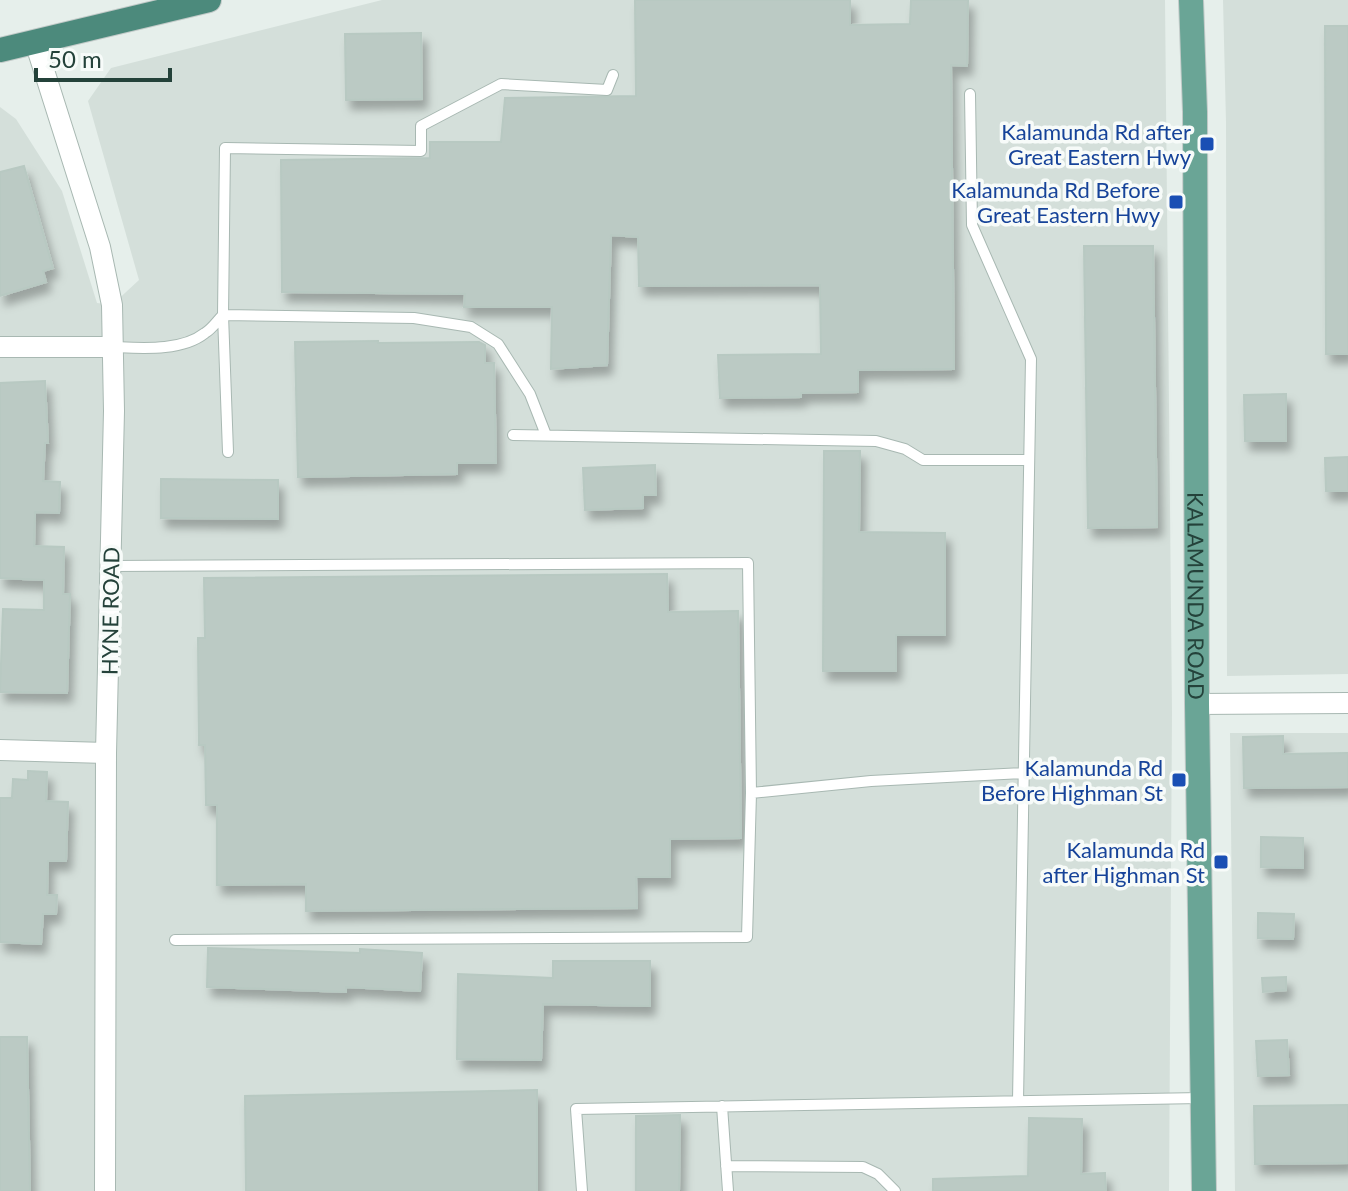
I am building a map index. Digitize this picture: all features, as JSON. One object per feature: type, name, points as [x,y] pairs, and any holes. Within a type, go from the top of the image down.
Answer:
[{"type":"highway","points":[[0,50],[209,0]]},
{"type":"main road","name":"KALAMUNDA ROAD","points":[[1191,0],[1198,360],[1197,704],[1204,1191]]},
{"type":"street","name":"HYNE ROAD","points":[[35,42],[100,247],[112,305],[114,411],[106,753],[105,1191]]},
{"type":"street","points":[[0,347],[112,347]]},
{"type":"street","points":[[1197,704],[1348,703]]},
{"type":"street","points":[[0,750],[106,753]]},
{"type":"lane","points":[[228,452],[223,315],[225,148],[421,151],[421,126],[501,84],[607,90],[613,75]]},
{"type":"lane","points":[[970,94],[972,225],[1031,359],[1018,1101]]},
{"type":"lane","points":[[112,347],[146,348],[178,344],[204,335],[223,315],[414,318],[471,327],[498,344],[530,394],[546,435]]},
{"type":"lane","points":[[513,435],[876,441],[905,449],[923,460],[1029,460]]},
{"type":"lane","points":[[111,566],[748,563],[751,793],[747,937],[175,940]]},
{"type":"lane","points":[[751,793],[871,781],[1024,773]]},
{"type":"lane","points":[[582,1191],[576,1109],[1203,1098]]},
{"type":"lane","points":[[722,1106],[728,1191]]},
{"type":"lane","points":[[726,1166],[863,1167],[878,1174],[895,1191]]},
{"type":"shaded area","points":[[382,0],[1165,0],[1172,712],[1169,1191],[0,1191],[0,107],[16,119],[62,191],[97,303],[112,305],[139,280],[88,101],[111,68]]},
{"type":"shaded area","points":[[1223,0],[1348,0],[1348,674],[1227,676]]},
{"type":"shaded area","points":[[1230,733],[1348,733],[1348,1191],[1235,1191]]},
{"type":"building","points":[[635,0],[850,0],[850,25],[910,24],[911,0],[968,0],[967,66],[951,65],[954,369],[858,370],[858,392],[801,393],[801,397],[720,398],[718,355],[821,354],[820,285],[639,286],[638,237],[611,235],[607,365],[551,369],[552,307],[464,307],[465,294],[282,292],[281,160],[430,158],[430,142],[501,142],[505,98],[636,96]]},
{"type":"building","points":[[1325,26],[1348,26],[1348,354],[1326,354]]},
{"type":"building","points":[[421,33],[422,99],[346,100],[345,34]]},
{"type":"building","points":[[24,166],[53,268],[43,271],[46,282],[0,296],[0,172]]},
{"type":"building","points":[[1084,246],[1153,246],[1157,527],[1088,528]]},
{"type":"building","points":[[295,342],[479,342],[485,345],[485,363],[494,363],[496,463],[457,463],[457,474],[298,477]]},
{"type":"building","points":[[45,381],[48,443],[45,443],[43,481],[60,482],[59,513],[35,512],[34,546],[64,547],[63,594],[70,594],[67,693],[0,692],[3,609],[44,610],[44,580],[0,578],[0,383]]},
{"type":"building","points":[[1286,394],[1286,441],[1245,441],[1244,395]]},
{"type":"building","points":[[824,451],[860,451],[859,532],[945,533],[945,635],[896,635],[896,671],[823,671]]},
{"type":"building","points":[[1348,457],[1348,491],[1326,491],[1325,458]]},
{"type":"building","points":[[655,465],[656,495],[643,495],[643,508],[585,510],[583,468]]},
{"type":"building","points":[[161,479],[278,480],[278,519],[161,518]]},
{"type":"building","points":[[667,574],[668,612],[738,611],[741,838],[670,839],[670,877],[636,877],[637,908],[306,911],[306,884],[217,885],[217,805],[206,805],[205,745],[199,745],[198,638],[205,638],[204,578]]},
{"type":"building","points":[[1283,736],[1283,754],[1348,753],[1348,787],[1244,788],[1243,737]]},
{"type":"building","points":[[28,771],[47,772],[46,801],[68,802],[66,861],[48,861],[47,895],[57,895],[56,914],[43,914],[41,944],[0,942],[0,798],[12,798],[13,779],[28,780]]},
{"type":"building","points":[[1261,837],[1303,838],[1303,868],[1261,867]]},
{"type":"building","points":[[1258,913],[1294,914],[1293,939],[1258,938]]},
{"type":"building","points":[[208,948],[360,953],[360,949],[422,953],[420,991],[346,987],[346,992],[207,987]]},
{"type":"building","points":[[553,961],[650,961],[650,1006],[543,1004],[541,1060],[457,1059],[458,974],[553,978]]},
{"type":"building","points":[[1286,977],[1286,990],[1263,992],[1262,978]]},
{"type":"building","points":[[0,1037],[27,1037],[30,1191],[0,1191]]},
{"type":"building","points":[[1287,1040],[1289,1075],[1258,1076],[1256,1041]]},
{"type":"building","points":[[537,1090],[537,1191],[246,1191],[245,1096]]},
{"type":"building","points":[[1348,1105],[1348,1163],[1255,1164],[1254,1106]]},
{"type":"building","points":[[680,1115],[679,1191],[636,1191],[636,1116]]},
{"type":"building","points":[[1029,1118],[1082,1119],[1081,1174],[1105,1173],[1106,1191],[933,1191],[933,1179],[1028,1176]]},
{"type":"place","name":"Kalamunda Rd after Great Eastern Hwy","points":[[1207,144]]},
{"type":"place","name":"Kalamunda Rd Before Great Eastern Hwy","points":[[1176,202]]},
{"type":"place","name":"Kalamunda Rd Before Highman St","points":[[1179,780]]},
{"type":"place","name":"Kalamunda Rd after Highman St","points":[[1221,862]]}]
